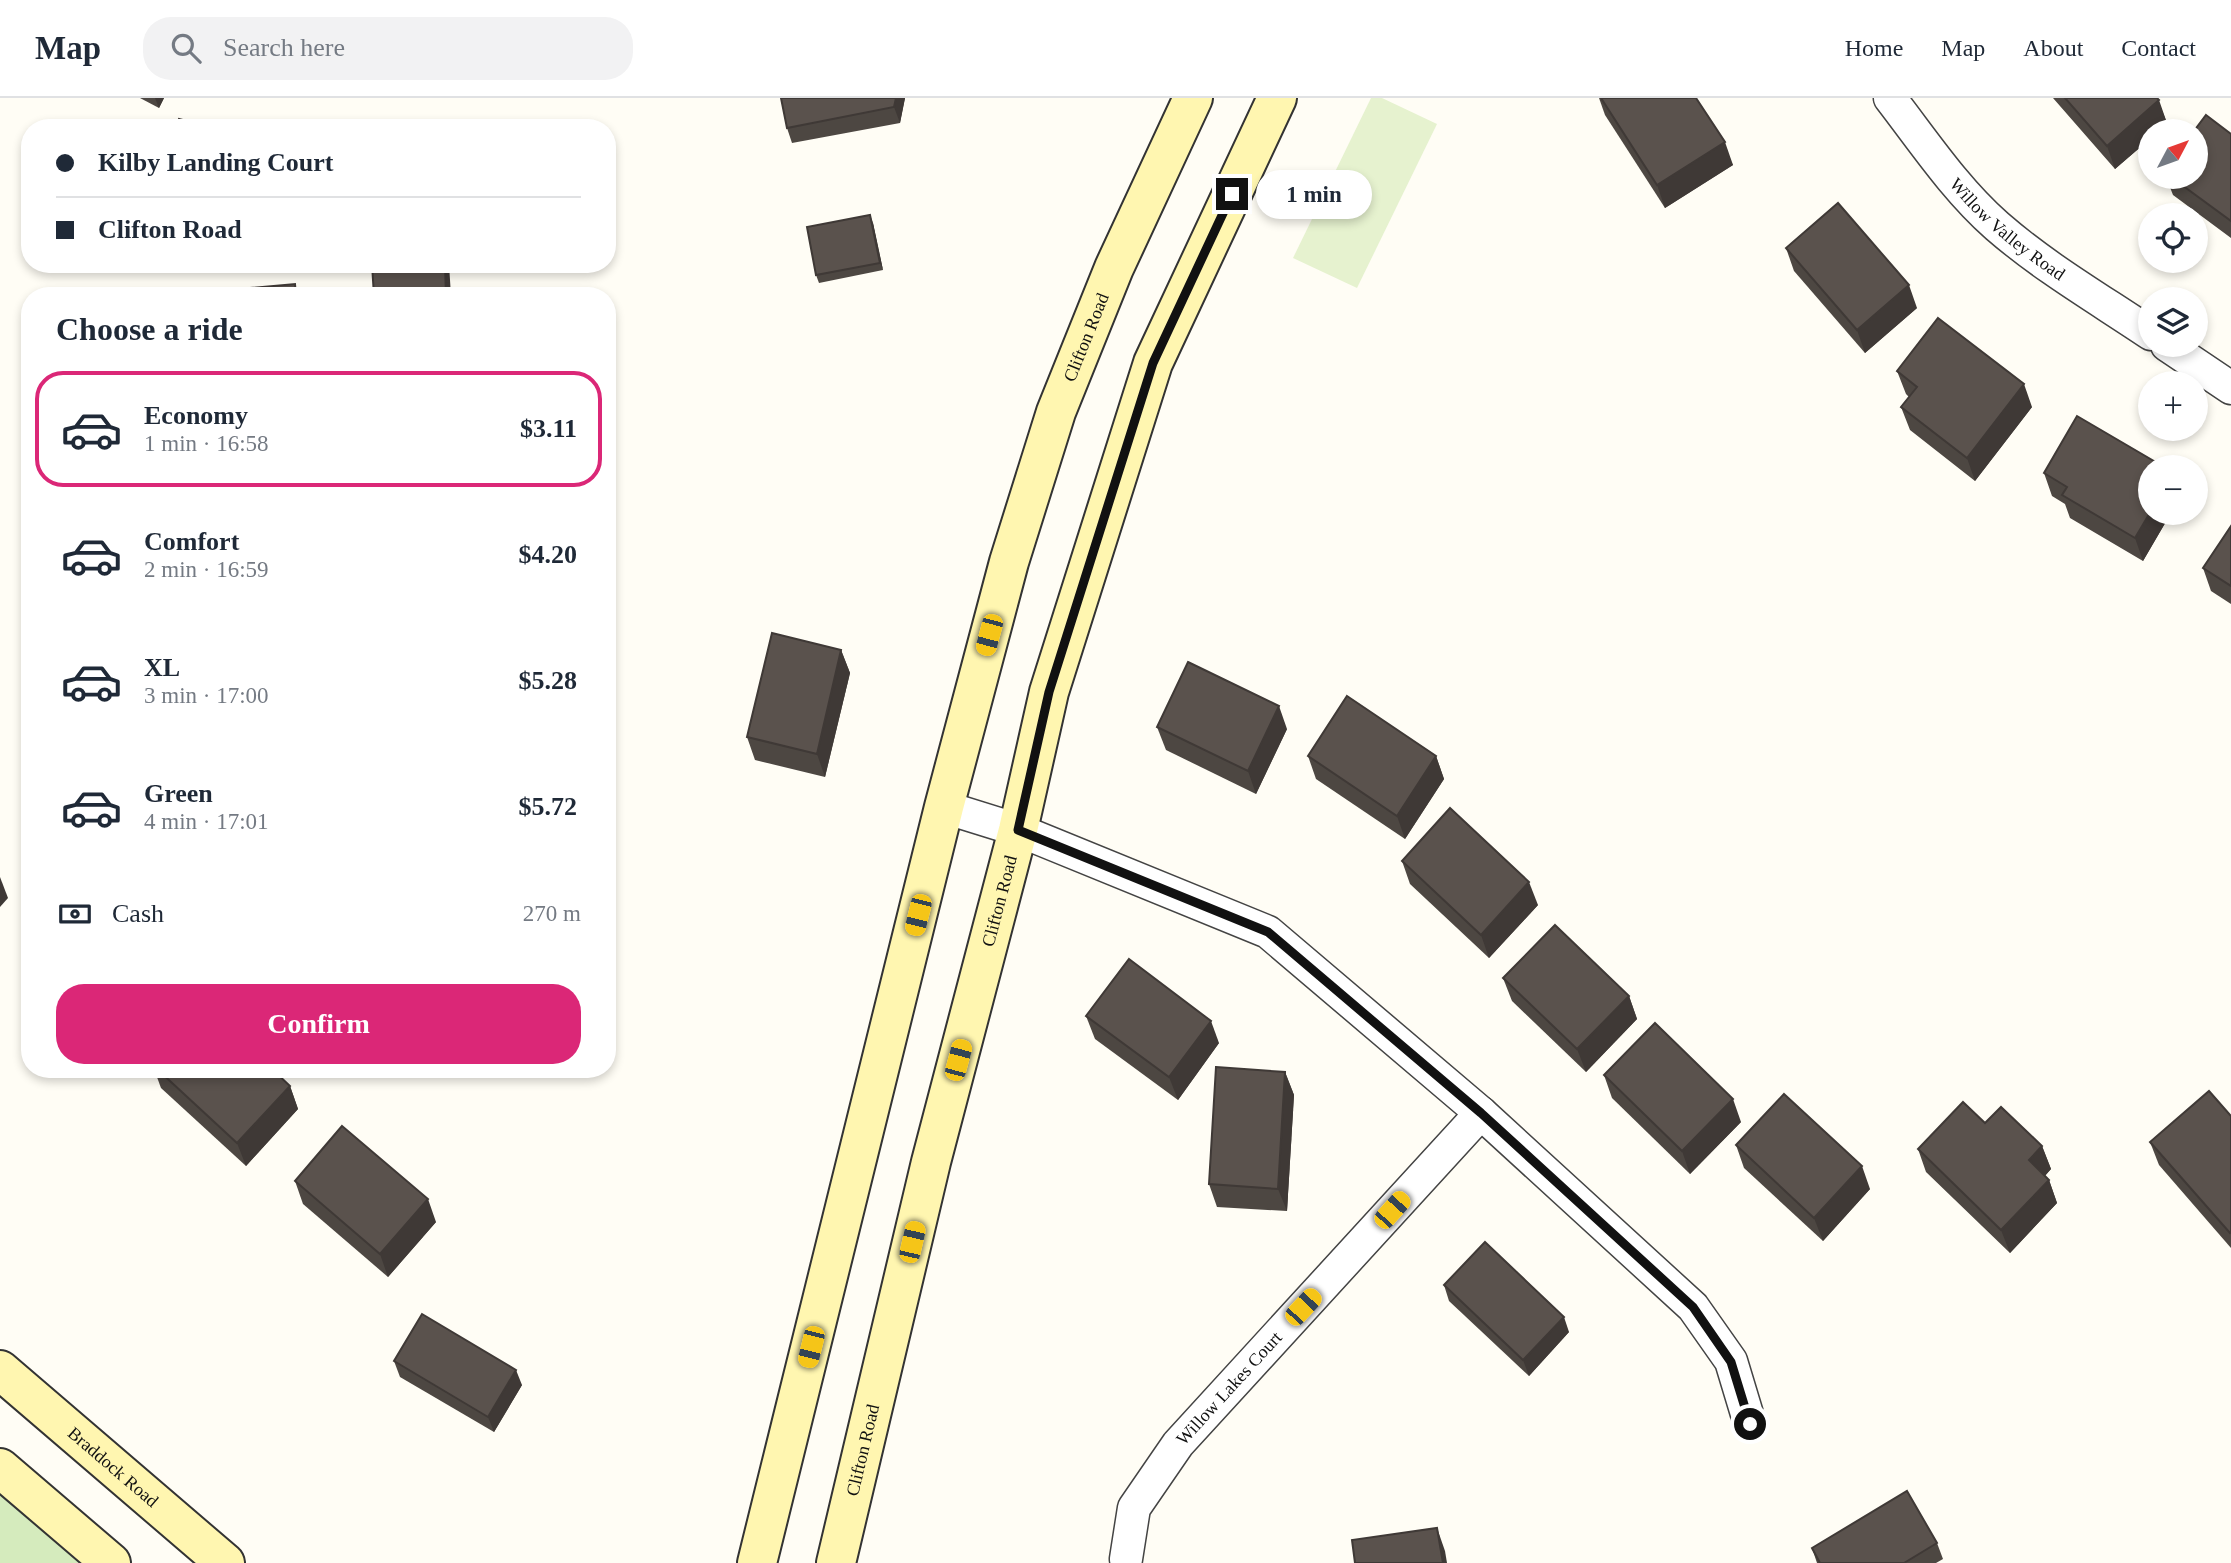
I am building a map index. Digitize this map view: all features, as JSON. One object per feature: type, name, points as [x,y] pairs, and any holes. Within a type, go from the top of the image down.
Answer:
[{"type":"main road","name":"Clifton Road","points":[[757,1563],[944,807],[1009,562],[1056,412],[1114,268],[1193,98]]},
{"type":"main road","name":"Clifton Road","points":[[836,1563],[931,1163],[1018,830],[1049,692],[1153,363],[1277,98]]},
{"type":"main road","name":"Braddock Road","points":[[0,1370],[225,1563]]},
{"type":"main road","points":[[0,1468],[111,1563]]},
{"type":"street","name":"Willow Valley Road","points":[[1890,98],[1956,185],[1996,226],[2138,325]]},
{"type":"street","points":[[2185,357],[2231,388]]},
{"type":"street","points":[[944,807],[1018,830],[1268,932],[1481,1113],[1693,1307],[1731,1362],[1750,1424]]},
{"type":"street","name":"Willow Lakes Court","points":[[1126,1559],[1134,1508],[1178,1444],[1481,1113]]},
{"type":"green space","points":[[1371,98],[1382,98],[1437,124],[1357,288],[1293,258]]},
{"type":"green space","points":[[0,1468],[111,1563],[0,1563]]},
{"type":"building","points":[[781,98],[896,98],[894,107],[787,128]]},
{"type":"building","points":[[1601,98],[1696,98],[1725,142],[1657,185]]},
{"type":"building","points":[[2065,98],[2157,98],[2159,100],[2107,146]]},
{"type":"building","points":[[2206,115],[2231,134],[2231,221],[2187,189],[2208,189],[2208,119],[2203,119]]},
{"type":"building","points":[[1838,203],[1909,285],[1857,330],[1786,248]]},
{"type":"building","points":[[870,215],[880,263],[816,275],[807,227]]},
{"type":"building","points":[[373,273],[445,273],[446,287],[373,287]]},
{"type":"building","points":[[295,284],[295,287],[262,287]]},
{"type":"building","points":[[1938,318],[2024,384],[1967,458],[1901,407],[1917,387],[1897,371]]},
{"type":"building","points":[[2077,416],[2144,455],[2138,455],[2138,525],[2143,525],[2135,538],[2062,495],[2067,487],[2044,473]]},
{"type":"building","points":[[2231,526],[2231,586],[2203,568]]},
{"type":"building","points":[[772,633],[841,650],[817,754],[747,737]]},
{"type":"building","points":[[1188,662],[1279,706],[1248,771],[1157,727]]},
{"type":"building","points":[[1347,696],[1436,756],[1397,816],[1308,756]]},
{"type":"building","points":[[1450,808],[1529,882],[1481,935],[1402,861]]},
{"type":"building","points":[[1555,925],[1629,996],[1577,1049],[1503,978]]},
{"type":"building","points":[[1129,959],[1211,1021],[1169,1077],[1086,1016]]},
{"type":"building","points":[[1655,1023],[1733,1099],[1682,1151],[1604,1075]]},
{"type":"building","points":[[1216,1067],[1285,1072],[1278,1189],[1209,1184]]},
{"type":"building","points":[[167,1078],[282,1078],[290,1086],[237,1143]]},
{"type":"building","points":[[2209,1091],[2231,1116],[2230,1233],[2150,1142]]},
{"type":"building","points":[[1784,1094],[1862,1166],[1814,1218],[1736,1145]]},
{"type":"building","points":[[1963,1102],[1985,1123],[2001,1107],[2042,1146],[2029,1160],[2049,1180],[2001,1230],[1918,1149]]},
{"type":"building","points":[[342,1126],[428,1199],[380,1254],[295,1181]]},
{"type":"building","points":[[1485,1242],[1564,1317],[1523,1360],[1444,1285]]},
{"type":"building","points":[[422,1314],[516,1370],[488,1417],[394,1361]]},
{"type":"building","points":[[1907,1491],[1937,1543],[1904,1563],[1820,1563],[1812,1548]]},
{"type":"building","points":[[1437,1528],[1443,1563],[1355,1563],[1352,1540]]},
{"type":"route","points":[[1232,194],[1153,363],[1049,692],[1018,830],[1268,932],[1481,1113],[1693,1307],[1731,1362],[1750,1424]]}]
